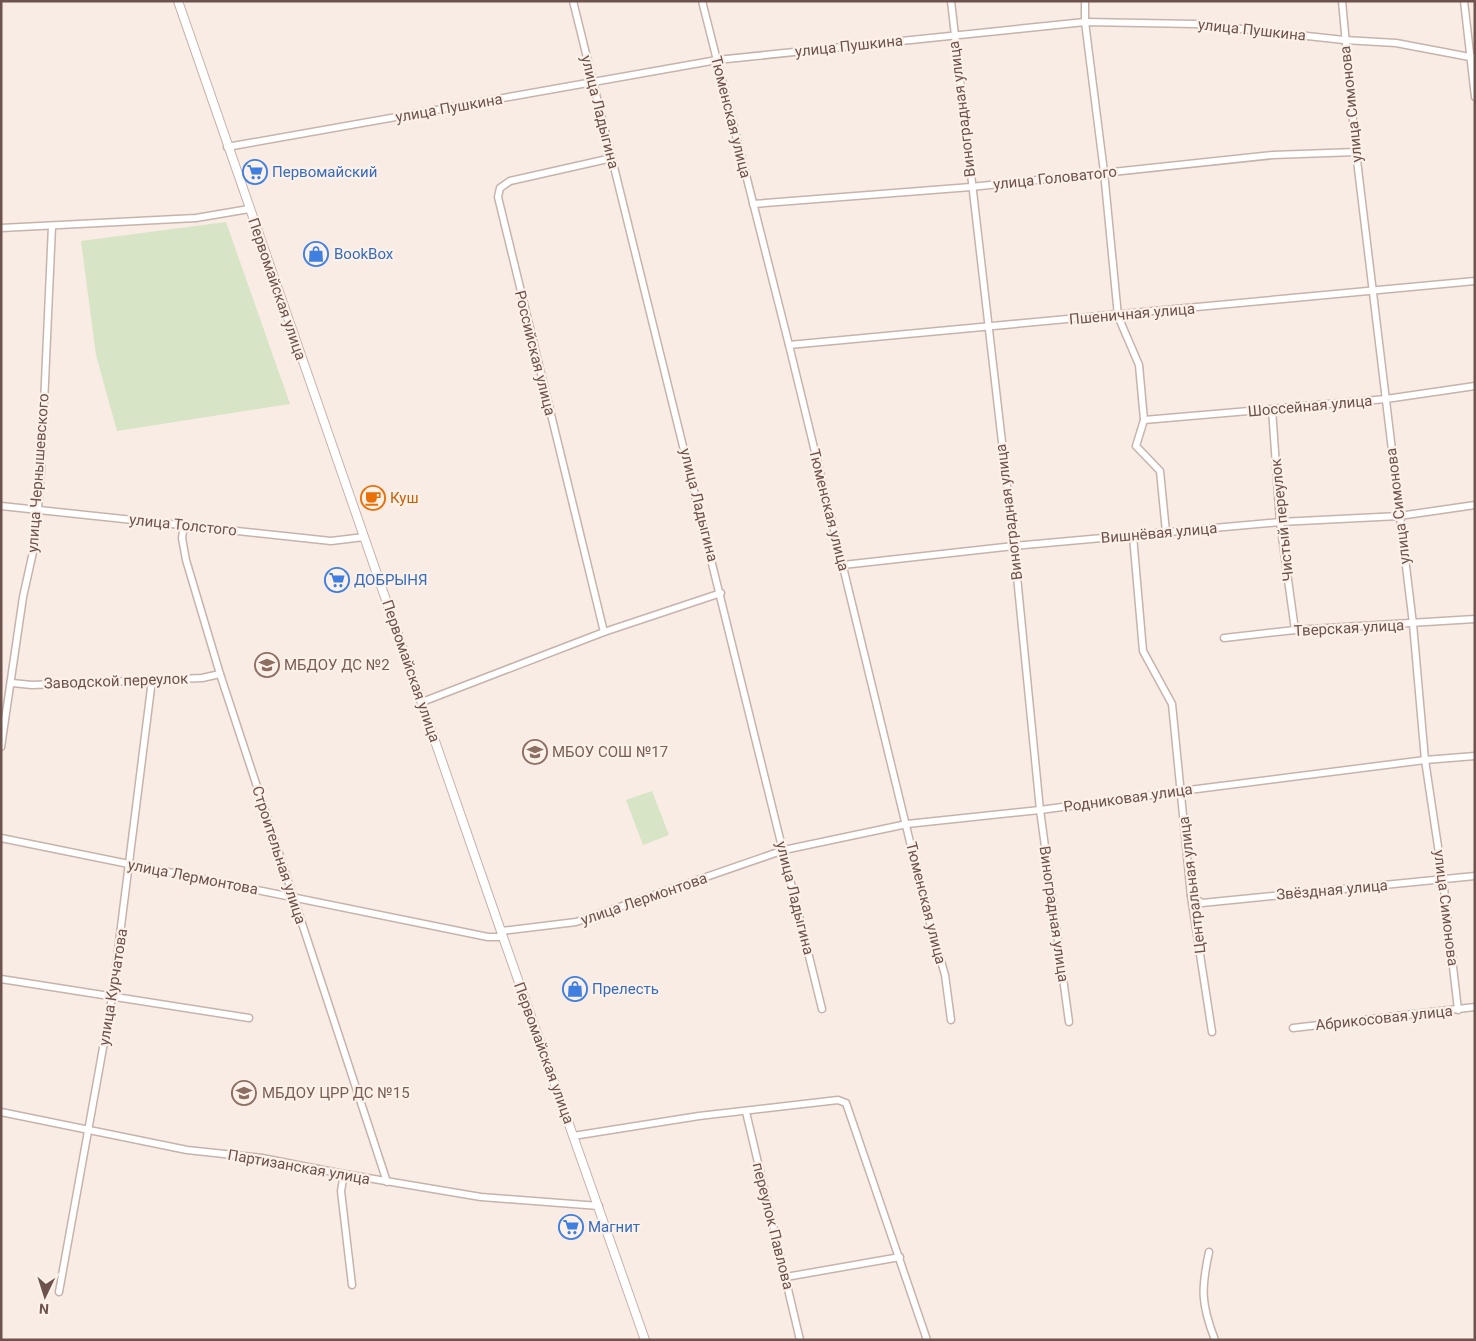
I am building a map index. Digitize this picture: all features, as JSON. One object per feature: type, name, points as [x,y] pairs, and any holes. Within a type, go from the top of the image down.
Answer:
[{"type":"street","name":"Первомайская улица","points":[[178,1],[645,1340]]},
{"type":"street","name":"улица Ладыгина","points":[[572,1],[822,1009]]},
{"type":"street","name":"Тюменская улица","points":[[702,1],[789,345],[837,549],[843,565],[928,916],[945,975],[951,1020]]},
{"type":"street","name":"Виноградная улица","points":[[951,1],[1014,546],[1040,810],[1069,1022]]},
{"type":"street","points":[[1085,1],[1085,22],[1104,172],[1118,316],[1139,365],[1144,420],[1136,446],[1160,471],[1166,532]]},
{"type":"street","name":"улица Симонова","points":[[1342,1],[1344,40],[1356,152],[1413,624],[1425,760],[1443,880],[1458,1010]]},
{"type":"street","points":[[1464,1],[1472,57],[1475,97]]},
{"type":"street","name":"улица Пушкина","points":[[227,146],[717,60],[1085,22],[1195,24],[1344,40],[1396,43],[1472,57]]},
{"type":"street","name":"улица Головатого","points":[[753,204],[971,187],[1273,155],[1356,152]]},
{"type":"street","name":"Российская улица","points":[[604,632],[498,197],[500,188],[510,181],[612,158]]},
{"type":"street","points":[[1,228],[196,218],[249,209]]},
{"type":"street","name":"улица Чернышевского","points":[[1,747],[12,683],[23,597],[35,543],[41,472],[52,226]]},
{"type":"street","name":"Пшеничная улица","points":[[789,345],[1118,316],[1475,281]]},
{"type":"street","name":"Шоссейная улица","points":[[1144,420],[1386,399],[1475,386]]},
{"type":"street","name":"Чистый переулок","points":[[1272,409],[1280,522],[1294,630]]},
{"type":"street","name":"Вишнёвая улица","points":[[843,565],[1014,546],[1166,532],[1280,522],[1399,516],[1475,505]]},
{"type":"street","name":"улица Толстого","points":[[1,506],[331,541],[364,537]]},
{"type":"street","name":"Строительная улица","points":[[184,525],[182,538],[186,560],[220,674],[387,1182]]},
{"type":"street","name":"Центральная улица","points":[[1133,536],[1143,651],[1172,704],[1191,896],[1212,1032]]},
{"type":"street","points":[[422,702],[604,632],[720,593]]},
{"type":"street","name":"Тверская улица","points":[[1224,638],[1294,630],[1475,619]]},
{"type":"street","name":"Заводской переулок","points":[[12,683],[32,685],[202,678],[220,674]]},
{"type":"street","name":"улица Курчатова","points":[[59,1292],[112,998],[152,680]]},
{"type":"street","name":"Родниковая улица","points":[[784,850],[906,824],[1040,810],[1425,760],[1475,756]]},
{"type":"street","name":"улица Лермонтова","points":[[1,838],[488,937],[576,922],[784,850]]},
{"type":"street","name":"Звёздная улица","points":[[1191,896],[1202,903],[1475,876]]},
{"type":"street","points":[[1,979],[112,998],[249,1018]]},
{"type":"street","name":"Абрикосовая улица","points":[[1293,1028],[1475,1007]]},
{"type":"street","points":[[574,1136],[699,1116],[838,1100],[846,1103],[927,1340]]},
{"type":"street","name":"Партизанская улица","points":[[1,1112],[187,1150],[262,1158],[387,1182],[481,1197],[599,1206]]},
{"type":"street","name":"переулок Павлова","points":[[746,1112],[800,1340]]},
{"type":"street","points":[[344,1174],[341,1191],[352,1285]]},
{"type":"street","points":[[1209,1252],[1203,1279],[1203,1298],[1205,1314],[1215,1340]]},
{"type":"street","points":[[786,1277],[900,1257]]},
{"type":"green space","points":[[226,222],[290,404],[117,431],[96,355],[81,241]]},
{"type":"green space","points":[[652,791],[669,835],[643,845],[626,800]]},
{"type":"place","name":"Первомайский","points":[[255,172]]},
{"type":"place","name":"BookBox","points":[[316,254]]},
{"type":"place","name":"Куш","points":[[373,498]]},
{"type":"place","name":"ДОБРЫНЯ","points":[[337,580]]},
{"type":"place","name":"МБДОУ ДС №2","points":[[267,665]]},
{"type":"place","name":"МБОУ СОШ №17","points":[[535,752]]},
{"type":"place","name":"Прелесть","points":[[575,989]]},
{"type":"place","name":"МБДОУ ЦРР ДС №15","points":[[244,1093]]},
{"type":"place","name":"Магнит","points":[[571,1227]]}]
